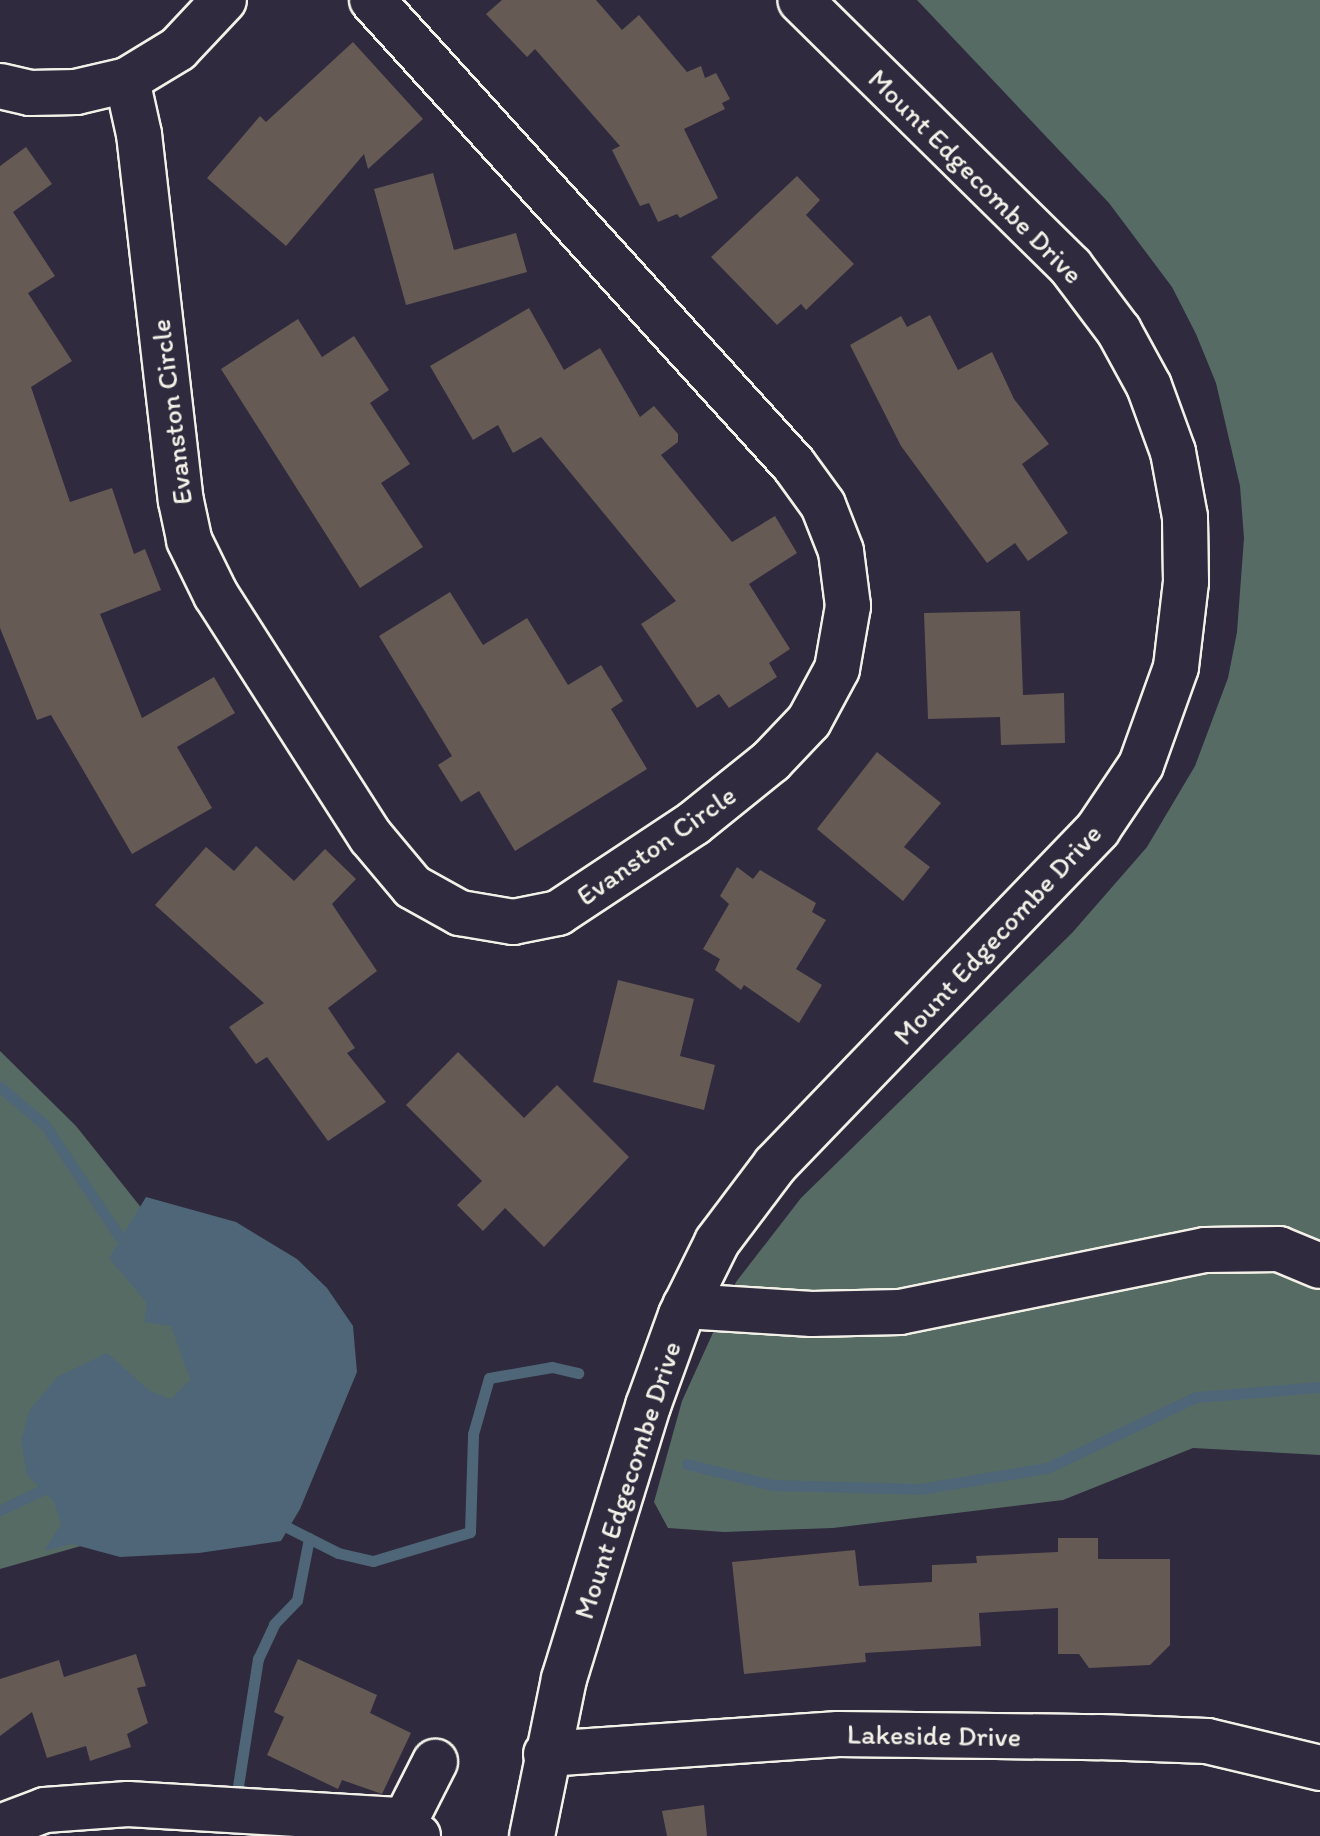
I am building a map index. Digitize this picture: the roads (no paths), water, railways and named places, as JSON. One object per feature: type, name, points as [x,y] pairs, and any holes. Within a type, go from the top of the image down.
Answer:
[{"type":"street","points":[[0,86],[30,93],[76,92],[127,80],[178,49],[224,0]]},
{"type":"street","name":"Evanston Circle","points":[[127,80],[139,134],[181,501],[189,540],[216,595],[371,837],[413,887],[460,913],[513,922],[558,913],[694,823],[771,761],[809,721],[837,669],[848,606],[841,551],[823,505],[794,465],[372,0]]},
{"type":"street","name":"Mount Edgecombe Drive","points":[[532,1836],[546,1754],[648,1406],[685,1306],[717,1242],[775,1165],[1098,829],[1141,765],[1176,667],[1186,582],[1185,517],[1173,452],[1149,386],[1119,331],[1071,267],[800,0]]},
{"type":"street","points":[[685,1306],[812,1314],[900,1312],[1205,1250],[1279,1249],[1320,1266]]},
{"type":"street","name":"Lakeside Drive","points":[[546,1754],[838,1734],[1099,1737],[1207,1741],[1320,1768]]},
{"type":"street","points":[[0,1827],[45,1810],[128,1804],[394,1820],[410,1830],[435,1762]]},
{"type":"water","points":[[146,1197],[236,1222],[297,1259],[327,1288],[353,1326],[357,1372],[300,1509],[281,1541],[199,1553],[120,1557],[72,1544],[44,1551],[61,1524],[54,1502],[27,1475],[21,1441],[29,1411],[57,1377],[107,1353],[150,1391],[171,1399],[190,1380],[171,1326],[144,1322],[147,1303],[109,1258]]},
{"type":"waterway","points":[[0,1087],[45,1125],[119,1236]]},
{"type":"waterway","points":[[277,1522],[338,1553],[373,1561],[470,1532],[473,1434],[489,1378],[552,1367],[578,1373]]},
{"type":"waterway","points":[[687,1464],[772,1485],[920,1489],[1047,1468],[1196,1397],[1320,1387]]},
{"type":"waterway","points":[[0,1510],[53,1485]]},
{"type":"waterway","points":[[238,1786],[258,1659],[274,1624],[297,1600],[309,1538]]}]
